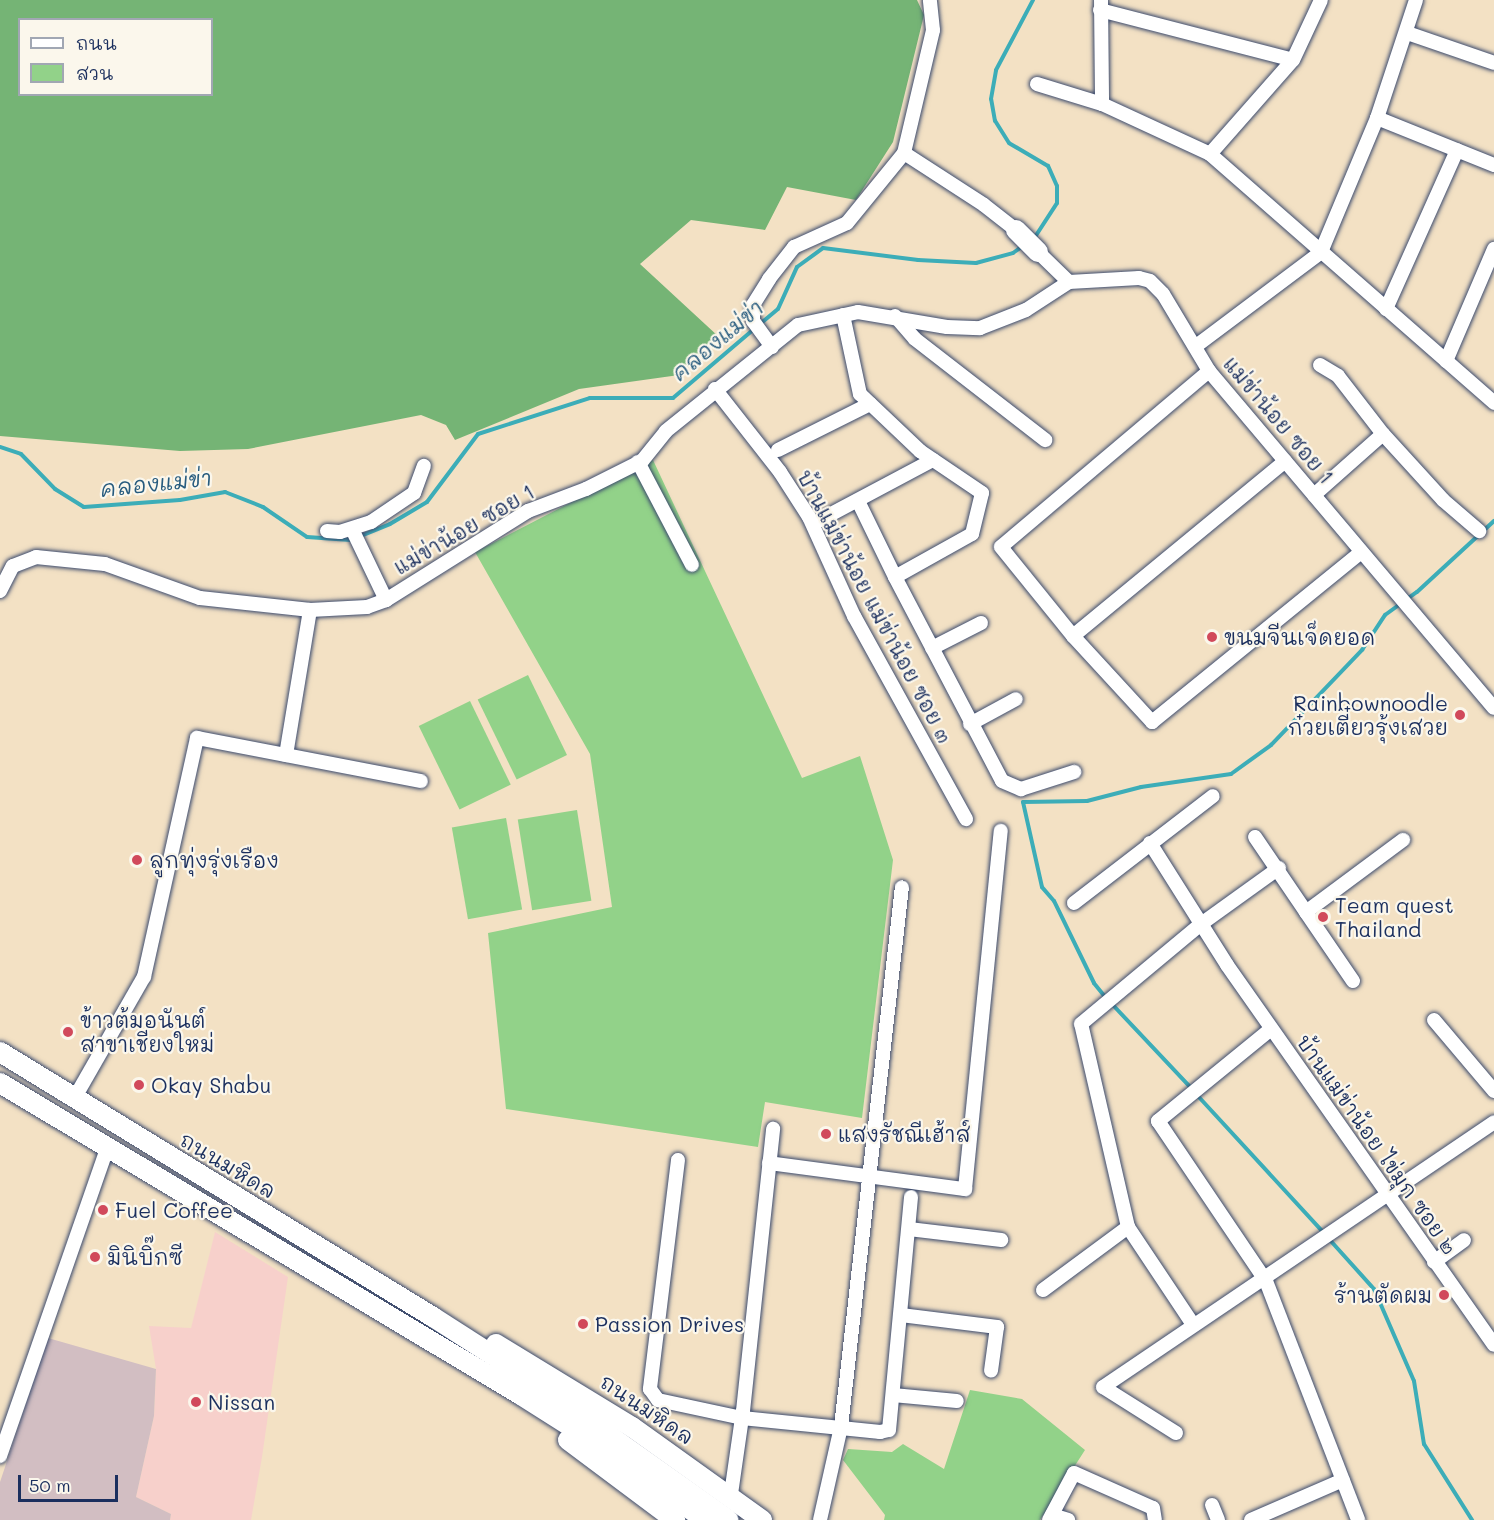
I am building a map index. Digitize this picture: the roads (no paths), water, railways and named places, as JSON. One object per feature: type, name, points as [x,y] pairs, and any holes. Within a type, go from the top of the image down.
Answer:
[{"type":"main road","points":[[1016,231],[1038,252]]},
{"type":"main road","name":"ถนนมหิดล","points":[[0,1052],[433,1317],[620,1450],[729,1520]]},
{"type":"main road","name":"ถนนมหิดล","points":[[0,1083],[411,1330],[620,1450],[705,1520]]},
{"type":"main road","name":"ถนนมหิดล","points":[[433,1317],[529,1362],[731,1494],[762,1520]]},
{"type":"main road","name":"ถนนมหิดล","points":[[411,1330],[584,1451],[675,1520]]},
{"type":"street","points":[[772,347],[753,321],[753,304],[794,248],[847,222],[904,153],[933,30],[930,0]]},
{"type":"street","points":[[1210,154],[1293,60],[1321,0]]},
{"type":"street","points":[[1196,346],[1320,252],[1377,118],[1407,33],[1416,0]]},
{"type":"street","points":[[1102,104],[1101,5],[1293,60]]},
{"type":"street","points":[[1407,33],[1494,63]]},
{"type":"street","points":[[1037,84],[1102,104],[1210,154],[1494,402]]},
{"type":"street","points":[[1377,118],[1494,165]]},
{"type":"street","points":[[1386,309],[1457,150]]},
{"type":"street","points":[[904,153],[984,205],[1016,231]]},
{"type":"street","points":[[1446,361],[1494,249]]},
{"type":"street","points":[[1038,252],[1069,282]]},
{"type":"street","name":"แม่ข่าน้อย ซอย 1","points":[[0,591],[13,566],[36,557],[105,564],[200,598],[310,610],[341,611],[386,600],[528,511],[586,489],[638,462],[666,431],[715,389],[798,325],[858,312],[895,316],[947,327],[981,328],[1026,310],[1069,282],[1139,278],[1150,281],[1196,346],[1209,371],[1494,708]]},
{"type":"street","points":[[843,315],[860,394],[933,460],[982,493],[972,534],[895,577]]},
{"type":"street","points":[[895,316],[915,339],[1045,440]]},
{"type":"street","points":[[1320,366],[1345,383],[1383,434],[1443,500],[1479,531]]},
{"type":"street","points":[[1209,371],[1001,548],[1073,636],[1152,722],[1361,552]]},
{"type":"street","name":"บ้านแม่ข่าน้อย แม่ข่าน้อย ซอย ๓","points":[[715,389],[780,472],[809,517],[854,616],[966,819]]},
{"type":"street","points":[[778,450],[870,404]]},
{"type":"street","points":[[1314,495],[1383,434]]},
{"type":"street","points":[[820,520],[933,460]]},
{"type":"street","points":[[1073,636],[1286,461]]},
{"type":"street","points":[[638,462],[692,565]]},
{"type":"street","points":[[327,531],[356,536],[414,493],[424,466]]},
{"type":"street","points":[[858,501],[970,724],[1002,781],[1021,789],[1074,772]]},
{"type":"street","points":[[356,536],[386,600]]},
{"type":"street","points":[[286,755],[310,610]]},
{"type":"street","points":[[932,648],[981,623]]},
{"type":"street","points":[[970,724],[1016,699]]},
{"type":"street","points":[[74,1099],[144,977],[197,738],[421,781]]},
{"type":"street","points":[[1074,903],[1214,796]]},
{"type":"street","points":[[769,1163],[965,1190],[1002,831]]},
{"type":"street","points":[[1256,837],[1353,981]]},
{"type":"street","points":[[1306,912],[1402,840]]},
{"type":"street","name":"บ้านแม่ข่าน้อย ไข่มุก ซอย ๒","points":[[1150,843],[1227,965],[1386,1195],[1494,1345]]},
{"type":"street","points":[[1192,1323],[1128,1227],[1081,1024],[1201,924],[1279,868]]},
{"type":"street","points":[[820,1520],[841,1427],[902,887]]},
{"type":"street","points":[[1434,1020],[1494,1091]]},
{"type":"street","points":[[1271,1029],[1158,1121],[1266,1281],[1358,1520]]},
{"type":"street","points":[[1176,1433],[1102,1387],[1192,1323],[1266,1281],[1386,1195],[1492,1127]]},
{"type":"street","points":[[731,1494],[742,1418],[772,1129]]},
{"type":"street","points":[[0,1456],[106,1148]]},
{"type":"street","points":[[678,1160],[650,1389],[658,1400],[742,1418],[886,1431],[893,1395],[911,1197]]},
{"type":"street","points":[[1043,1290],[1128,1227]]},
{"type":"street","points":[[909,1229],[1001,1240]]},
{"type":"street","points":[[1434,1262],[1464,1240]]},
{"type":"street","points":[[901,1315],[997,1327],[991,1371]]},
{"type":"street","points":[[893,1395],[957,1401]]},
{"type":"street","points":[[1068,1520],[1050,1517],[1074,1473],[1153,1508],[1155,1520]]},
{"type":"street","points":[[1251,1520],[1343,1480]]},
{"type":"street","points":[[1212,1505],[1218,1520]]},
{"type":"waterway","name":"คลองแม่ข่า","points":[[1033,0],[996,70],[991,99],[995,121],[1009,143],[1048,166],[1057,186],[1057,203],[1033,240]]},
{"type":"waterway","name":"คลองแม่ข่า","points":[[760,324],[778,309],[797,267],[823,248],[918,260],[976,263],[1013,253],[1024,245]]},
{"type":"waterway","name":"คลองแม่ข่า","points":[[0,447],[21,454],[55,489],[84,507],[180,500],[225,492],[263,507],[307,537],[351,540],[390,524],[427,502],[478,434],[590,398],[673,398],[754,329]]},
{"type":"waterway","points":[[1106,998],[1094,983],[1054,901],[1042,887],[1023,802],[1087,801],[1141,787],[1231,774],[1271,745],[1362,650],[1385,615],[1417,592],[1494,521]]},
{"type":"waterway","points":[[1111,1003],[1192,1089]]},
{"type":"waterway","points":[[1197,1095],[1324,1233]]},
{"type":"waterway","points":[[1329,1239],[1374,1289],[1414,1381],[1424,1444],[1472,1520]]},
{"type":"place","name":"ขนมจีนเจ็ดยอด","points":[[1212,637]]},
{"type":"place","name":"Rainbownoodle ก๋วยเตี๋ยวรุ้งเสวย","points":[[1460,715]]},
{"type":"place","name":"ลูกทุ่งรุ่งเรือง","points":[[137,860]]},
{"type":"place","name":"Team quest Thailand","points":[[1323,917]]},
{"type":"place","name":"ข้าวต้มอนันต์ สาขาเชียงใหม่","points":[[68,1032]]},
{"type":"place","name":"Okay Shabu","points":[[139,1085]]},
{"type":"place","name":"แสงรัชณีเฮ้าส์","points":[[826,1134]]},
{"type":"place","name":"Fuel Coffee","points":[[103,1210]]},
{"type":"place","name":"มินิบิ๊กซี","points":[[95,1257]]},
{"type":"place","name":"ร้านตัดผม","points":[[1444,1295]]},
{"type":"place","name":"Passion Drives","points":[[583,1324]]},
{"type":"place","name":"Nissan","points":[[196,1402]]}]
